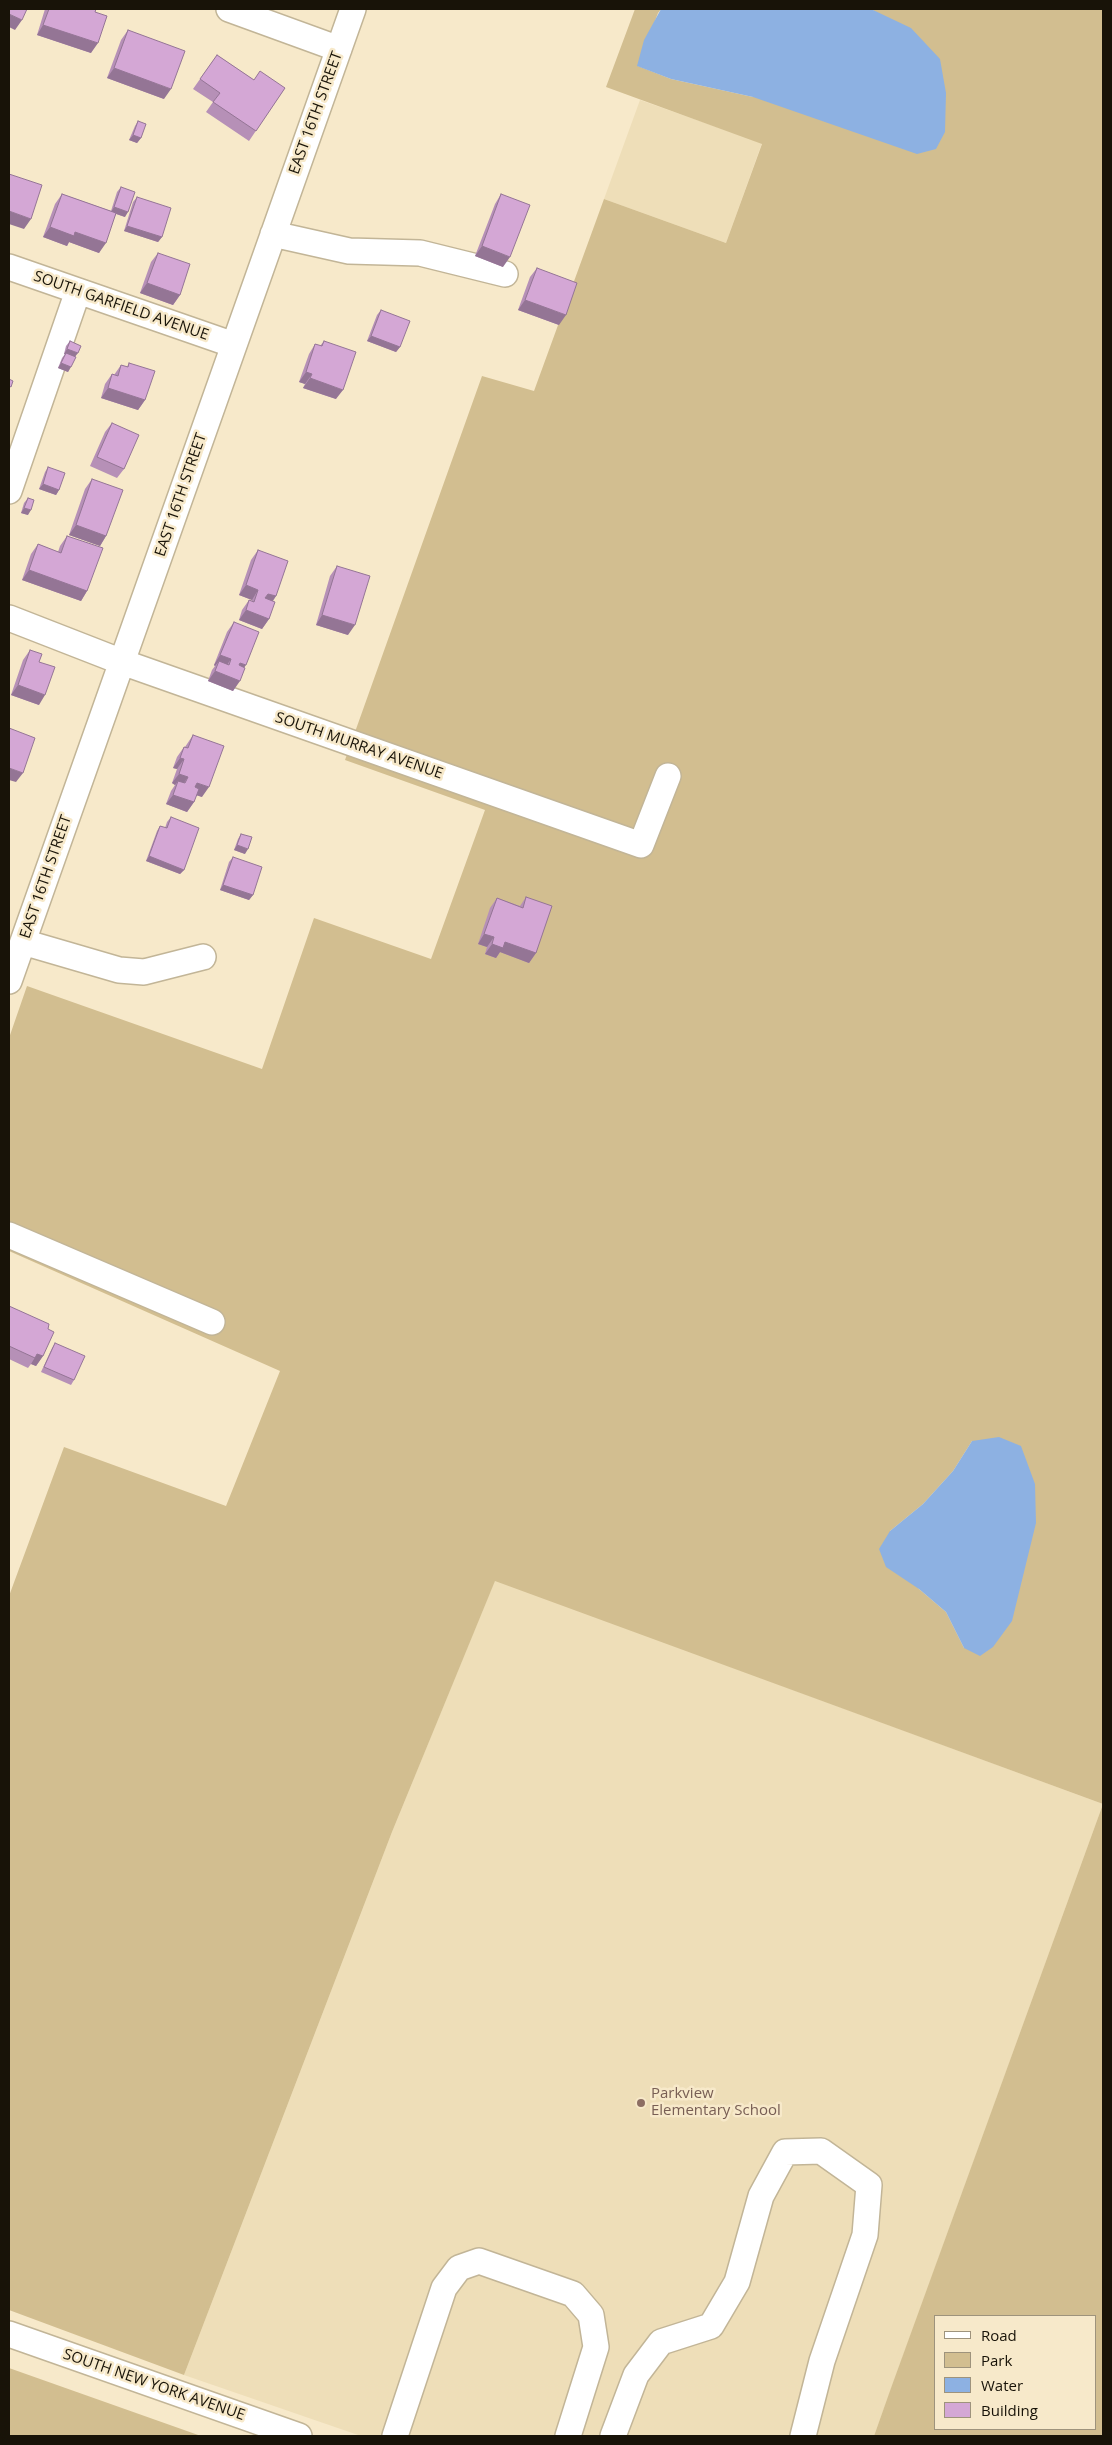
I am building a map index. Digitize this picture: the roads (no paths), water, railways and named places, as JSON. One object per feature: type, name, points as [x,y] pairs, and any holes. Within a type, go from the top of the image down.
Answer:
[{"type":"street","points":[[229,9],[339,49]]},
{"type":"street","name":"EAST 16TH STREET","points":[[14,960],[122,662],[353,9]]},
{"type":"street","points":[[273,234],[349,251],[420,253],[505,274]]},
{"type":"street","name":"SOUTH GARFIELD AVENUE","points":[[9,267],[234,345]]},
{"type":"street","points":[[9,491],[78,291]]},
{"type":"street","name":"SOUTH MURRAY AVENUE","points":[[9,618],[122,662],[641,845],[668,776]]},
{"type":"street","points":[[14,960],[144,972],[203,957]]},
{"type":"street","points":[[9,1235],[212,1322]]},
{"type":"street","points":[[613,2436],[636,2375],[661,2342],[711,2326],[737,2282],[761,2196],[785,2152],[821,2152],[869,2185],[865,2235],[822,2361],[803,2436]]},
{"type":"street","points":[[395,2436],[444,2288],[459,2268],[479,2261],[573,2294],[592,2314],[596,2347],[568,2436]]},
{"type":"street","name":"SOUTH NEW YORK AVENUE","points":[[9,2334],[299,2436]]},
{"type":"water","points":[[661,9],[871,9],[911,28],[940,59],[946,93],[945,132],[936,149],[917,154],[753,97],[671,79],[637,66],[644,40]]},
{"type":"water","points":[[999,1437],[1021,1446],[1035,1484],[1036,1523],[1012,1621],[993,1647],[980,1656],[964,1648],[946,1612],[919,1589],[886,1567],[879,1549],[890,1531],[923,1504],[953,1471],[972,1441]]},
{"type":"place","name":"Parkview Elementary School","points":[[641,2103]]}]
